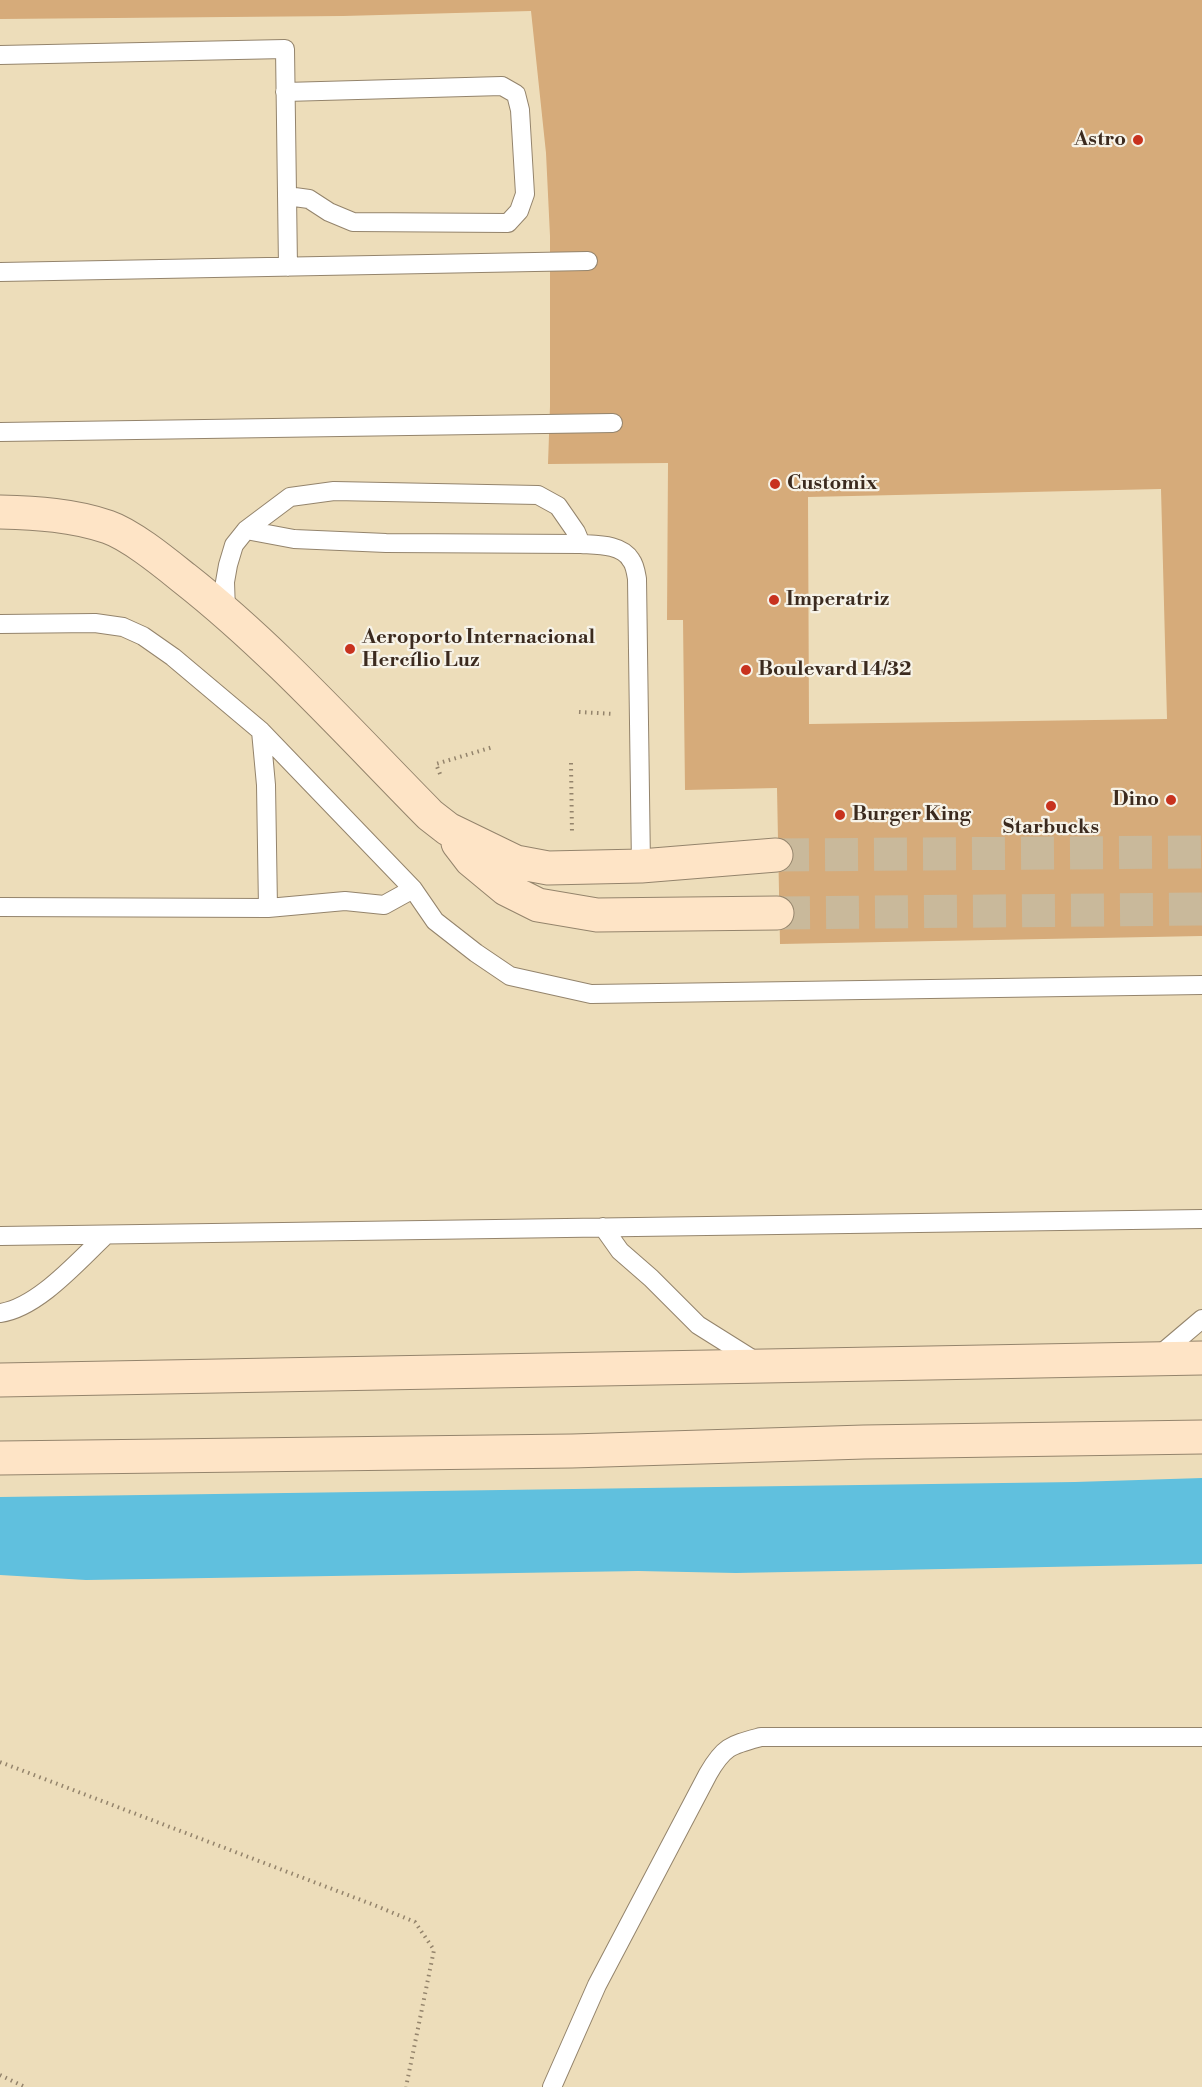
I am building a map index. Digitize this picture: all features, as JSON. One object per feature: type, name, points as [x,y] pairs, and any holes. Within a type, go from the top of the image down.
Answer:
[{"type":"main road","points":[[0,512],[54,514],[110,528],[154,555],[226,611],[287,668],[430,815],[448,829],[516,862],[548,868],[641,866],[776,855]]},
{"type":"main road","points":[[448,829],[471,860],[507,890],[538,905],[597,915],[777,913]]},
{"type":"main road","points":[[0,1380],[1202,1358]]},
{"type":"main road","points":[[0,1458],[572,1451],[864,1442],[1202,1437]]},
{"type":"lane","points":[[6,55],[285,49],[288,267]]},
{"type":"lane","points":[[285,92],[502,86],[516,94],[520,110],[525,194],[519,212],[508,223],[353,222],[329,212],[309,199],[287,195]]},
{"type":"lane","points":[[0,272],[588,261]]},
{"type":"lane","points":[[0,432],[613,423]]},
{"type":"lane","points":[[226,611],[225,582],[234,545],[246,530],[290,497],[334,491],[538,495],[558,506],[576,532],[581,544]]},
{"type":"lane","points":[[246,530],[294,538],[386,543],[581,544],[606,546],[624,552],[632,561],[637,579],[641,866]]},
{"type":"lane","points":[[0,624],[95,623],[123,627],[143,636],[173,657],[261,731],[413,889],[435,921],[510,976],[591,994],[1202,985]]},
{"type":"lane","points":[[261,731],[266,785],[268,908]]},
{"type":"lane","points":[[0,907],[268,908],[345,901],[384,905],[413,889]]},
{"type":"lane","points":[[0,1236],[1202,1218]]},
{"type":"lane","points":[[603,1227],[620,1251],[698,1325],[761,1365]]},
{"type":"lane","points":[[0,1313],[30,1301],[58,1281],[106,1235]]},
{"type":"lane","points":[[1155,1358],[1202,1319]]},
{"type":"lane","points":[[552,2087],[597,1985],[708,1774],[719,1755],[735,1744],[761,1737],[1202,1737]]},
{"type":"path","points":[[579,712],[638,715]]},
{"type":"path","points":[[571,763],[572,867]]},
{"type":"path","points":[[0,1762],[374,1905],[415,1923],[434,1950],[406,2087]]},
{"type":"path","points":[[0,2075],[25,2087]]},
{"type":"water","points":[[1202,1478],[1202,1564],[736,1573],[638,1571],[86,1580],[0,1575],[0,1497],[1075,1482]]},
{"type":"building","points":[[0,0],[1202,0],[1202,936],[780,944],[777,788],[685,790],[683,620],[667,620],[668,463],[548,464],[550,236],[546,153],[531,11],[343,16],[0,19]],"holes":[[[1161,489],[1167,719],[809,724],[808,497]]]},
{"type":"tunnel","points":[[776,855],[1202,852]]},
{"type":"tunnel","points":[[777,913],[1202,909]]},
{"type":"place","name":"Astro","points":[[1138,140]]},
{"type":"place","name":"Customix","points":[[775,484]]},
{"type":"place","name":"Imperatriz","points":[[774,600]]},
{"type":"place","name":"Aeroporto Internacional Hercílio Luz","points":[[350,649]]},
{"type":"place","name":"Boulevard 14/32","points":[[746,670]]},
{"type":"place","name":"Dino","points":[[1171,800]]},
{"type":"place","name":"Starbucks","points":[[1051,806]]},
{"type":"place","name":"Burger King","points":[[840,815]]}]
